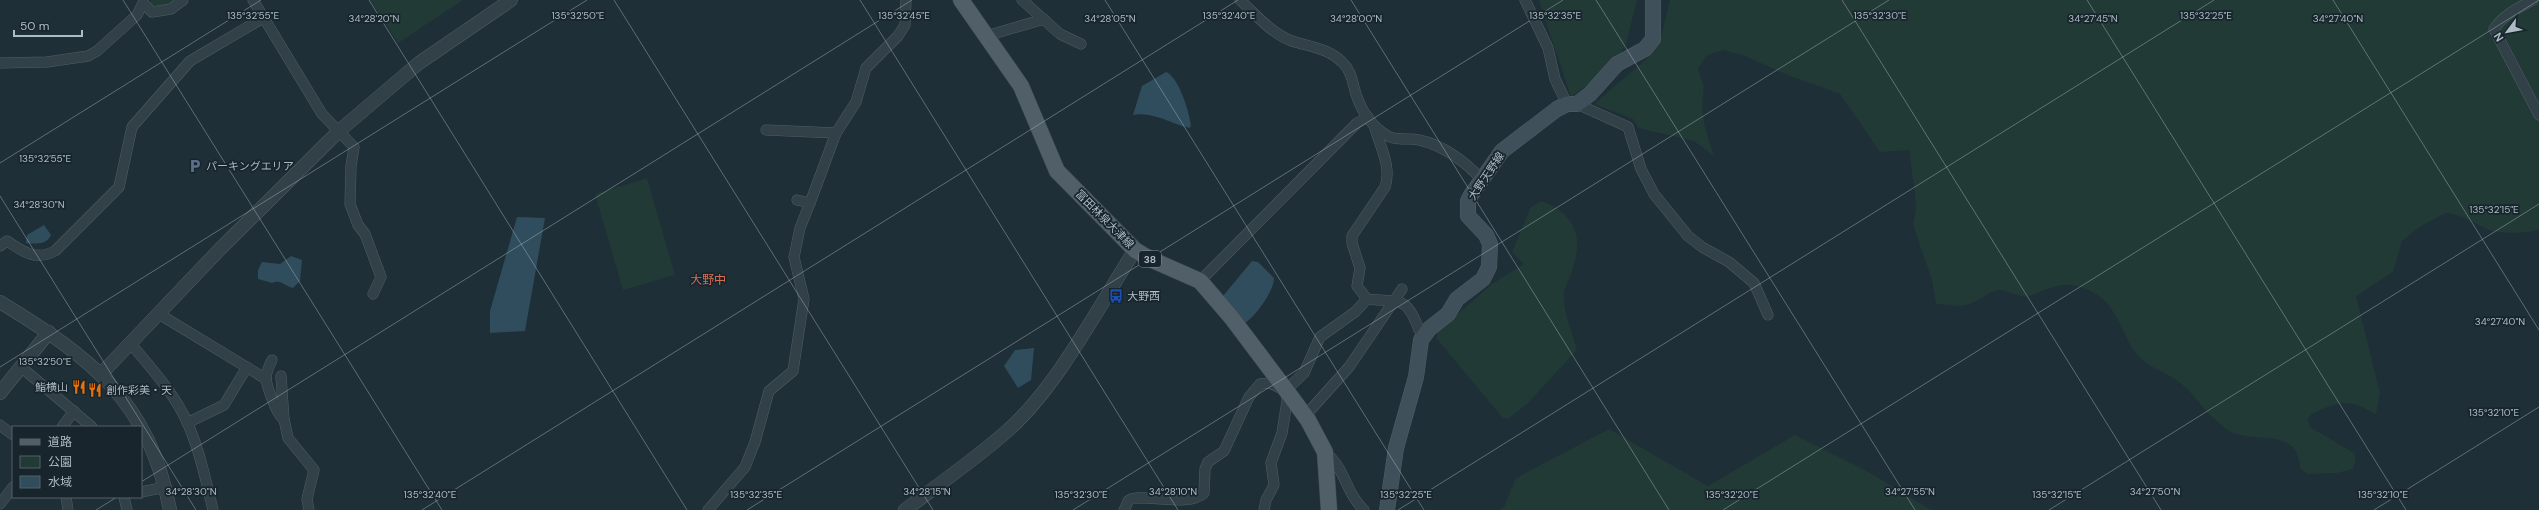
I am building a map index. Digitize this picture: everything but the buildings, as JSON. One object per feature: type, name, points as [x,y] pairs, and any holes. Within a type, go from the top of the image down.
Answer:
[{"type":"main road","name":"富田林泉大津線","points":[[962,0],[1021,86],[1057,171],[1135,250],[1150,259],[1200,281],[1231,317],[1305,416],[1325,452],[1329,510]]},
{"type":"main road","name":"大野天野線","points":[[1386,510],[1396,448],[1416,377],[1421,340],[1429,328],[1448,314],[1457,299],[1483,279],[1489,267],[1490,244],[1486,235],[1468,216],[1467,209],[1471,194],[1502,151],[1557,109],[1572,104],[1590,94],[1617,64],[1645,49],[1653,39],[1653,0]]},
{"type":"street","points":[[0,64],[46,62],[88,56],[97,51],[137,15],[143,3],[152,12],[171,9],[183,0]]},
{"type":"street","points":[[253,0],[322,114],[354,147],[350,166],[350,204],[358,225],[365,234],[381,277],[373,294]]},
{"type":"street","points":[[101,374],[220,249],[338,131],[418,63],[511,0]]},
{"type":"street","points":[[708,510],[745,467],[756,442],[769,391],[793,371],[804,299],[794,257],[800,228],[836,133],[856,102],[866,68],[898,36],[905,25],[906,0]]},
{"type":"street","points":[[1022,0],[1060,34],[1081,44]]},
{"type":"street","points":[[1240,0],[1278,33],[1292,41],[1327,51],[1342,62],[1352,75],[1357,97],[1375,128],[1388,168],[1388,178],[1385,187],[1352,236],[1352,243],[1360,268],[1357,286],[1367,298],[1395,300],[1404,305],[1415,319],[1418,330]]},
{"type":"street","points":[[1525,0],[1548,48],[1555,79],[1572,104],[1628,127],[1640,169],[1654,194],[1688,236],[1702,247],[1729,262],[1754,282],[1768,315]]},
{"type":"street","points":[[2533,0],[2505,17],[2494,30],[2539,115]]},
{"type":"street","points":[[4,244],[35,256],[45,255],[55,250],[119,188],[132,127],[190,62],[264,18]]},
{"type":"street","points":[[986,36],[1044,19]]},
{"type":"street","points":[[1200,281],[1357,123],[1368,117]]},
{"type":"street","points":[[1375,128],[1396,139],[1417,139],[1431,143],[1470,166],[1482,180]]},
{"type":"street","points":[[766,130],[836,133]]},
{"type":"street","points":[[1470,166],[1493,164]]},
{"type":"street","points":[[797,200],[810,203]]},
{"type":"street","points":[[905,510],[1007,432],[1029,408],[1058,371],[1135,250]]},
{"type":"street","points":[[1305,416],[1349,367],[1402,289]]},
{"type":"street","points":[[1286,390],[1304,373],[1320,337],[1355,312],[1367,298]]},
{"type":"street","points":[[0,302],[49,332],[101,374],[126,402],[141,426]]},
{"type":"street","points":[[159,314],[266,379]]},
{"type":"street","points":[[1,389],[49,332]]},
{"type":"street","points":[[131,344],[160,379],[187,423],[205,478],[213,510]]},
{"type":"street","points":[[272,360],[268,368],[266,379],[278,414],[284,419]]},
{"type":"street","points":[[21,367],[91,426]]},
{"type":"street","points":[[187,423],[224,404],[247,367]]},
{"type":"street","points":[[281,376],[280,381],[284,419],[288,438],[314,470],[307,499],[309,510]]},
{"type":"street","points":[[1124,510],[1129,501],[1136,497],[1161,501],[1199,498],[1204,493],[1205,469],[1208,462],[1224,451],[1249,397],[1255,389],[1260,384],[1270,383],[1286,390]]},
{"type":"street","points":[[1264,510],[1266,500],[1274,485],[1271,463],[1282,433],[1287,401],[1286,390]]},
{"type":"street","points":[[63,426],[74,411]]},
{"type":"street","points":[[0,425],[12,434]]},
{"type":"street","points":[[142,428],[146,434],[166,487],[170,510]]},
{"type":"street","points":[[1325,452],[1336,461],[1355,502],[1364,510]]},
{"type":"street","points":[[142,492],[166,487]]},
{"type":"street","points":[[0,504],[12,488]]},
{"type":"street","points":[[66,498],[68,510]]},
{"type":"street","points":[[124,498],[127,510]]},
{"type":"green space","points":[[151,0],[176,0],[169,5],[151,5]]},
{"type":"green space","points":[[370,0],[463,0],[398,43]]},
{"type":"green space","points":[[1539,0],[1637,0],[1626,44],[1612,66],[1571,97]]},
{"type":"green space","points":[[1670,0],[2539,0],[2539,229],[2522,233],[2493,231],[2463,217],[2446,213],[2421,226],[2402,241],[2393,272],[2356,296],[2380,393],[2376,414],[2362,407],[2344,403],[2331,406],[2311,415],[2308,419],[2310,427],[2354,453],[2356,459],[2353,469],[2337,473],[2307,474],[2300,468],[2298,456],[2294,448],[2287,443],[2270,438],[2240,435],[2228,430],[2208,413],[2184,386],[2175,379],[2145,362],[2136,353],[2129,342],[2112,310],[2094,293],[2073,285],[2066,285],[2053,287],[2025,297],[1999,290],[1991,292],[1970,304],[1962,306],[1936,304],[1932,280],[1913,225],[1916,209],[1909,150],[1880,152],[1840,94],[1785,74],[1745,56],[1723,50],[1706,56],[1698,69],[1704,87],[1702,107],[1705,128],[1714,156],[1694,141],[1638,128],[1633,119],[1594,104],[1651,55],[1661,37]]},
{"type":"green space","points":[[647,178],[675,275],[623,290],[595,194]]},
{"type":"green space","points":[[1541,201],[1553,206],[1569,220],[1577,237],[1576,259],[1565,288],[1564,301],[1566,315],[1577,350],[1527,404],[1508,419],[1502,417],[1437,339],[1437,332],[1492,284],[1524,264],[1512,252],[1531,207]]},
{"type":"green space","points":[[1609,429],[1708,486],[1795,435],[1867,471],[1931,510],[1499,510],[1504,507],[1516,478]]},
{"type":"water","points":[[1166,72],[1171,75],[1183,96],[1190,119],[1190,128],[1155,116],[1140,114],[1133,115],[1142,86]]},
{"type":"water","points":[[517,217],[545,218],[525,331],[490,333],[490,311]]},
{"type":"water","points":[[44,225],[51,235],[47,241],[33,244],[26,243],[27,235]]},
{"type":"water","points":[[291,256],[302,260],[300,281],[293,288],[280,282],[272,283],[258,279],[258,270],[262,262],[280,264]]},
{"type":"water","points":[[1252,261],[1258,262],[1274,278],[1271,290],[1264,303],[1245,323],[1223,296]]},
{"type":"water","points":[[1034,348],[1031,380],[1018,388],[1004,366],[1015,350]]},
{"type":"place","name":"パーキングエリア","points":[[195,166]]},
{"type":"place","name":"大野西","points":[[1116,296]]},
{"type":"place","name":"鮨横山","points":[[79,387]]},
{"type":"place","name":"創作彩美・天","points":[[95,390]]},
{"type":"district","name":"大野中","points":[[708,280]]}]
